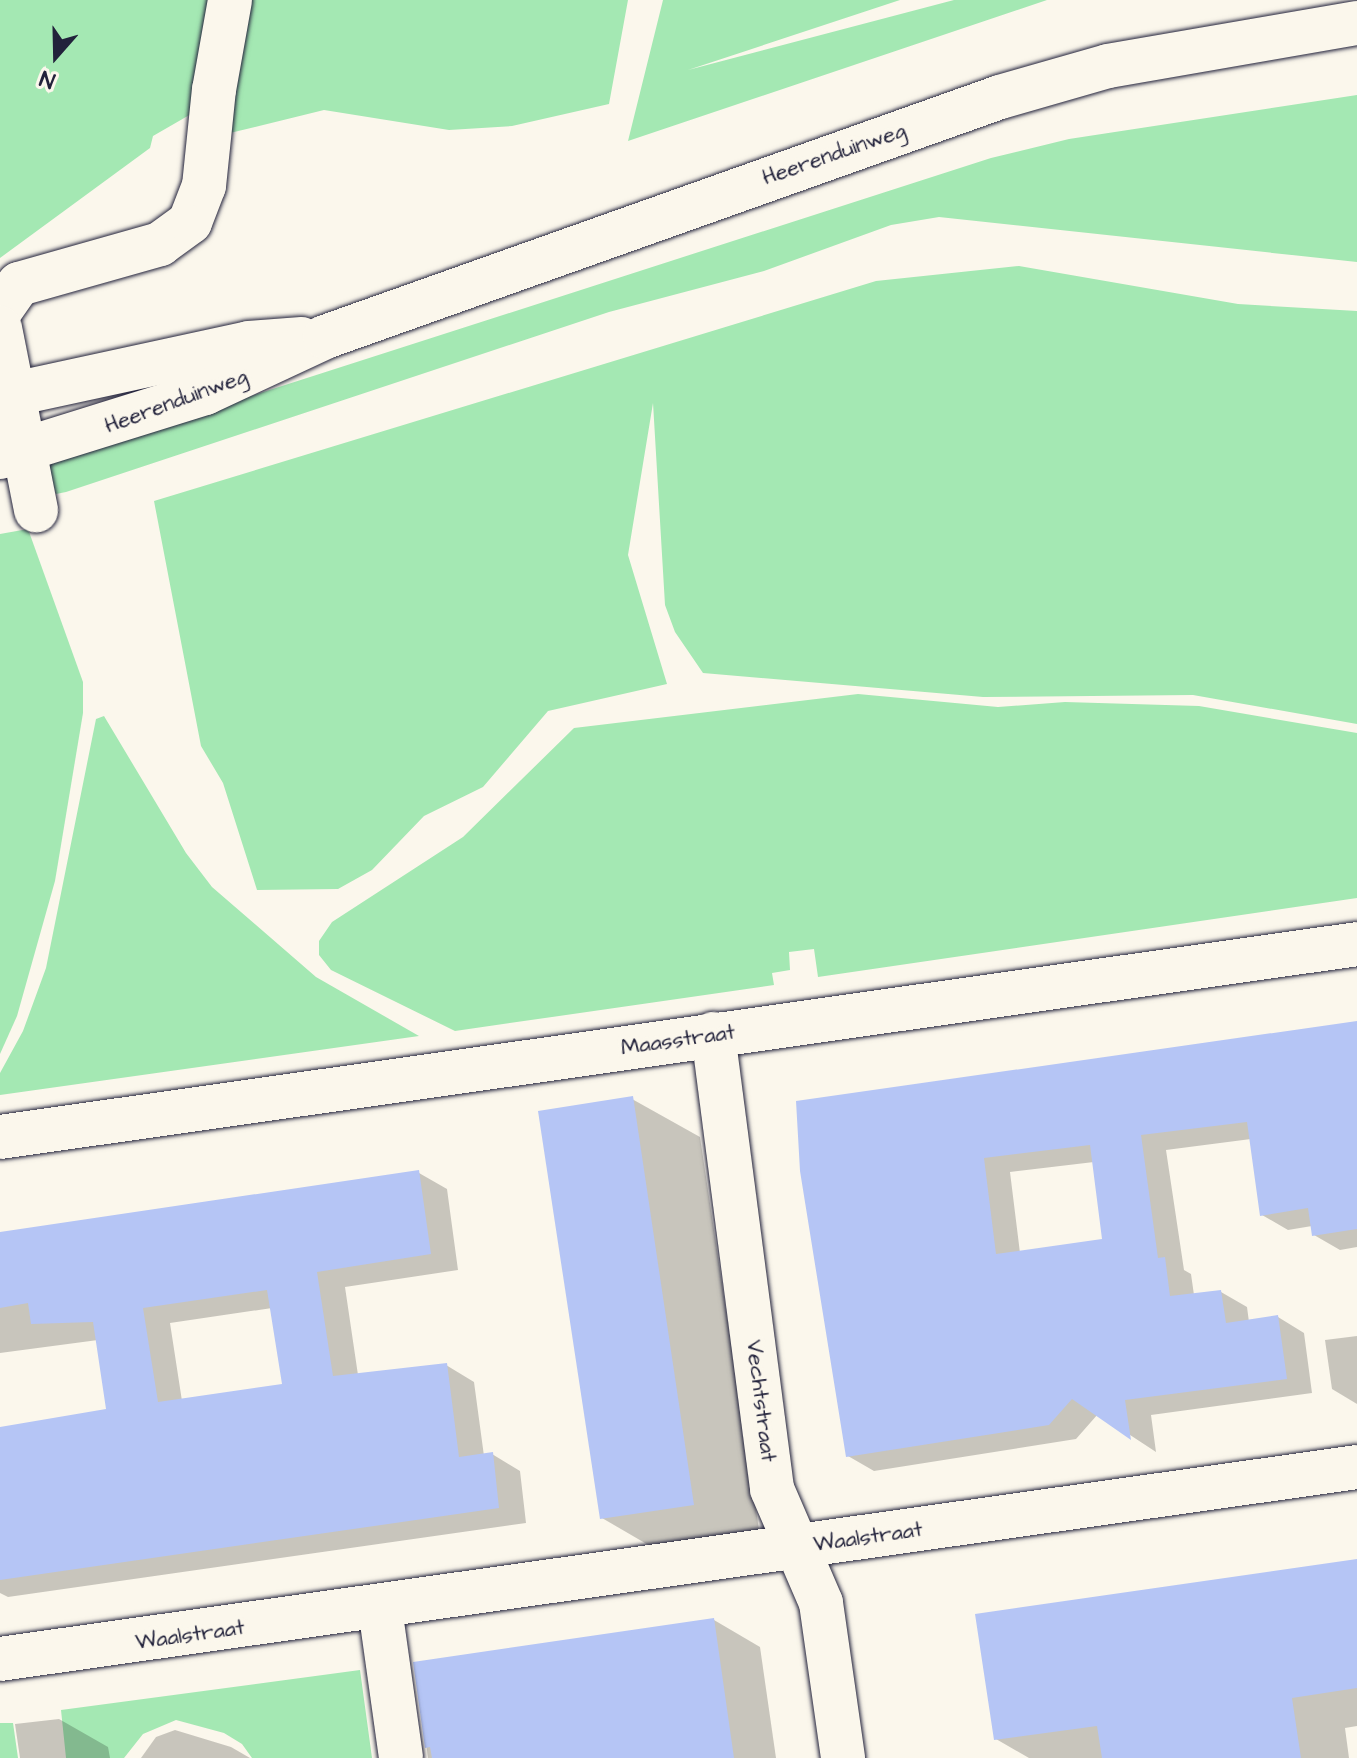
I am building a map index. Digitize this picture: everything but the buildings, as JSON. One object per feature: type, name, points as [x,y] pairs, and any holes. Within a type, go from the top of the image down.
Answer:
[{"type":"street","points":[[0,311],[19,284],[160,244],[190,222],[204,186],[214,90],[230,0]]},
{"type":"street","name":"Heerenduinweg","points":[[11,454],[205,393],[325,337],[1000,97],[1108,66],[1357,23]]},
{"type":"street","points":[[0,328],[11,454],[36,510]]},
{"type":"street","name":"Heerenduinweg","points":[[5,396],[249,343],[325,337]]},
{"type":"street","name":"Maasstraat","points":[[0,1137],[1357,944]]},
{"type":"street","name":"Vechtstraat","points":[[713,1034],[772,1489],[821,1603],[843,1758]]},
{"type":"street","name":"Waalstraat","points":[[0,1659],[380,1608],[1357,1467]]},
{"type":"street","points":[[380,1608],[401,1758]]},
{"type":"green space","points":[[0,0],[628,0],[609,104],[512,126],[449,130],[324,110],[230,133],[231,91],[153,136],[150,148],[0,258]]},
{"type":"green space","points":[[663,0],[900,0],[688,70],[954,0],[1047,0],[628,141]]},
{"type":"green space","points":[[1357,95],[1357,262],[939,217],[891,225],[764,271],[609,312],[66,492],[56,494],[46,462],[991,158],[1069,139]]},
{"type":"green space","points":[[1019,266],[1238,304],[1357,311],[1357,724],[1193,695],[983,697],[703,673],[675,632],[665,605],[653,403],[628,555],[667,684],[548,711],[483,787],[424,816],[372,870],[338,889],[257,890],[223,783],[201,746],[154,501],[876,281]]},
{"type":"green space","points":[[28,529],[83,682],[83,713],[55,881],[17,1016],[0,1054],[0,534]]},
{"type":"green space","points":[[858,694],[998,707],[1065,702],[1199,706],[1357,733],[1357,898],[818,977],[814,949],[789,952],[790,970],[772,973],[774,985],[455,1031],[331,970],[319,955],[319,941],[332,922],[463,837],[574,728]]},
{"type":"green space","points":[[104,716],[186,853],[212,887],[316,977],[419,1036],[0,1095],[0,1073],[23,1031],[46,968],[96,719]]},
{"type":"green space","points":[[360,1670],[372,1758],[252,1758],[242,1744],[224,1733],[176,1720],[143,1734],[124,1758],[66,1758],[61,1710]]},
{"type":"green space","points":[[0,1723],[13,1723],[18,1758],[0,1758]]}]
